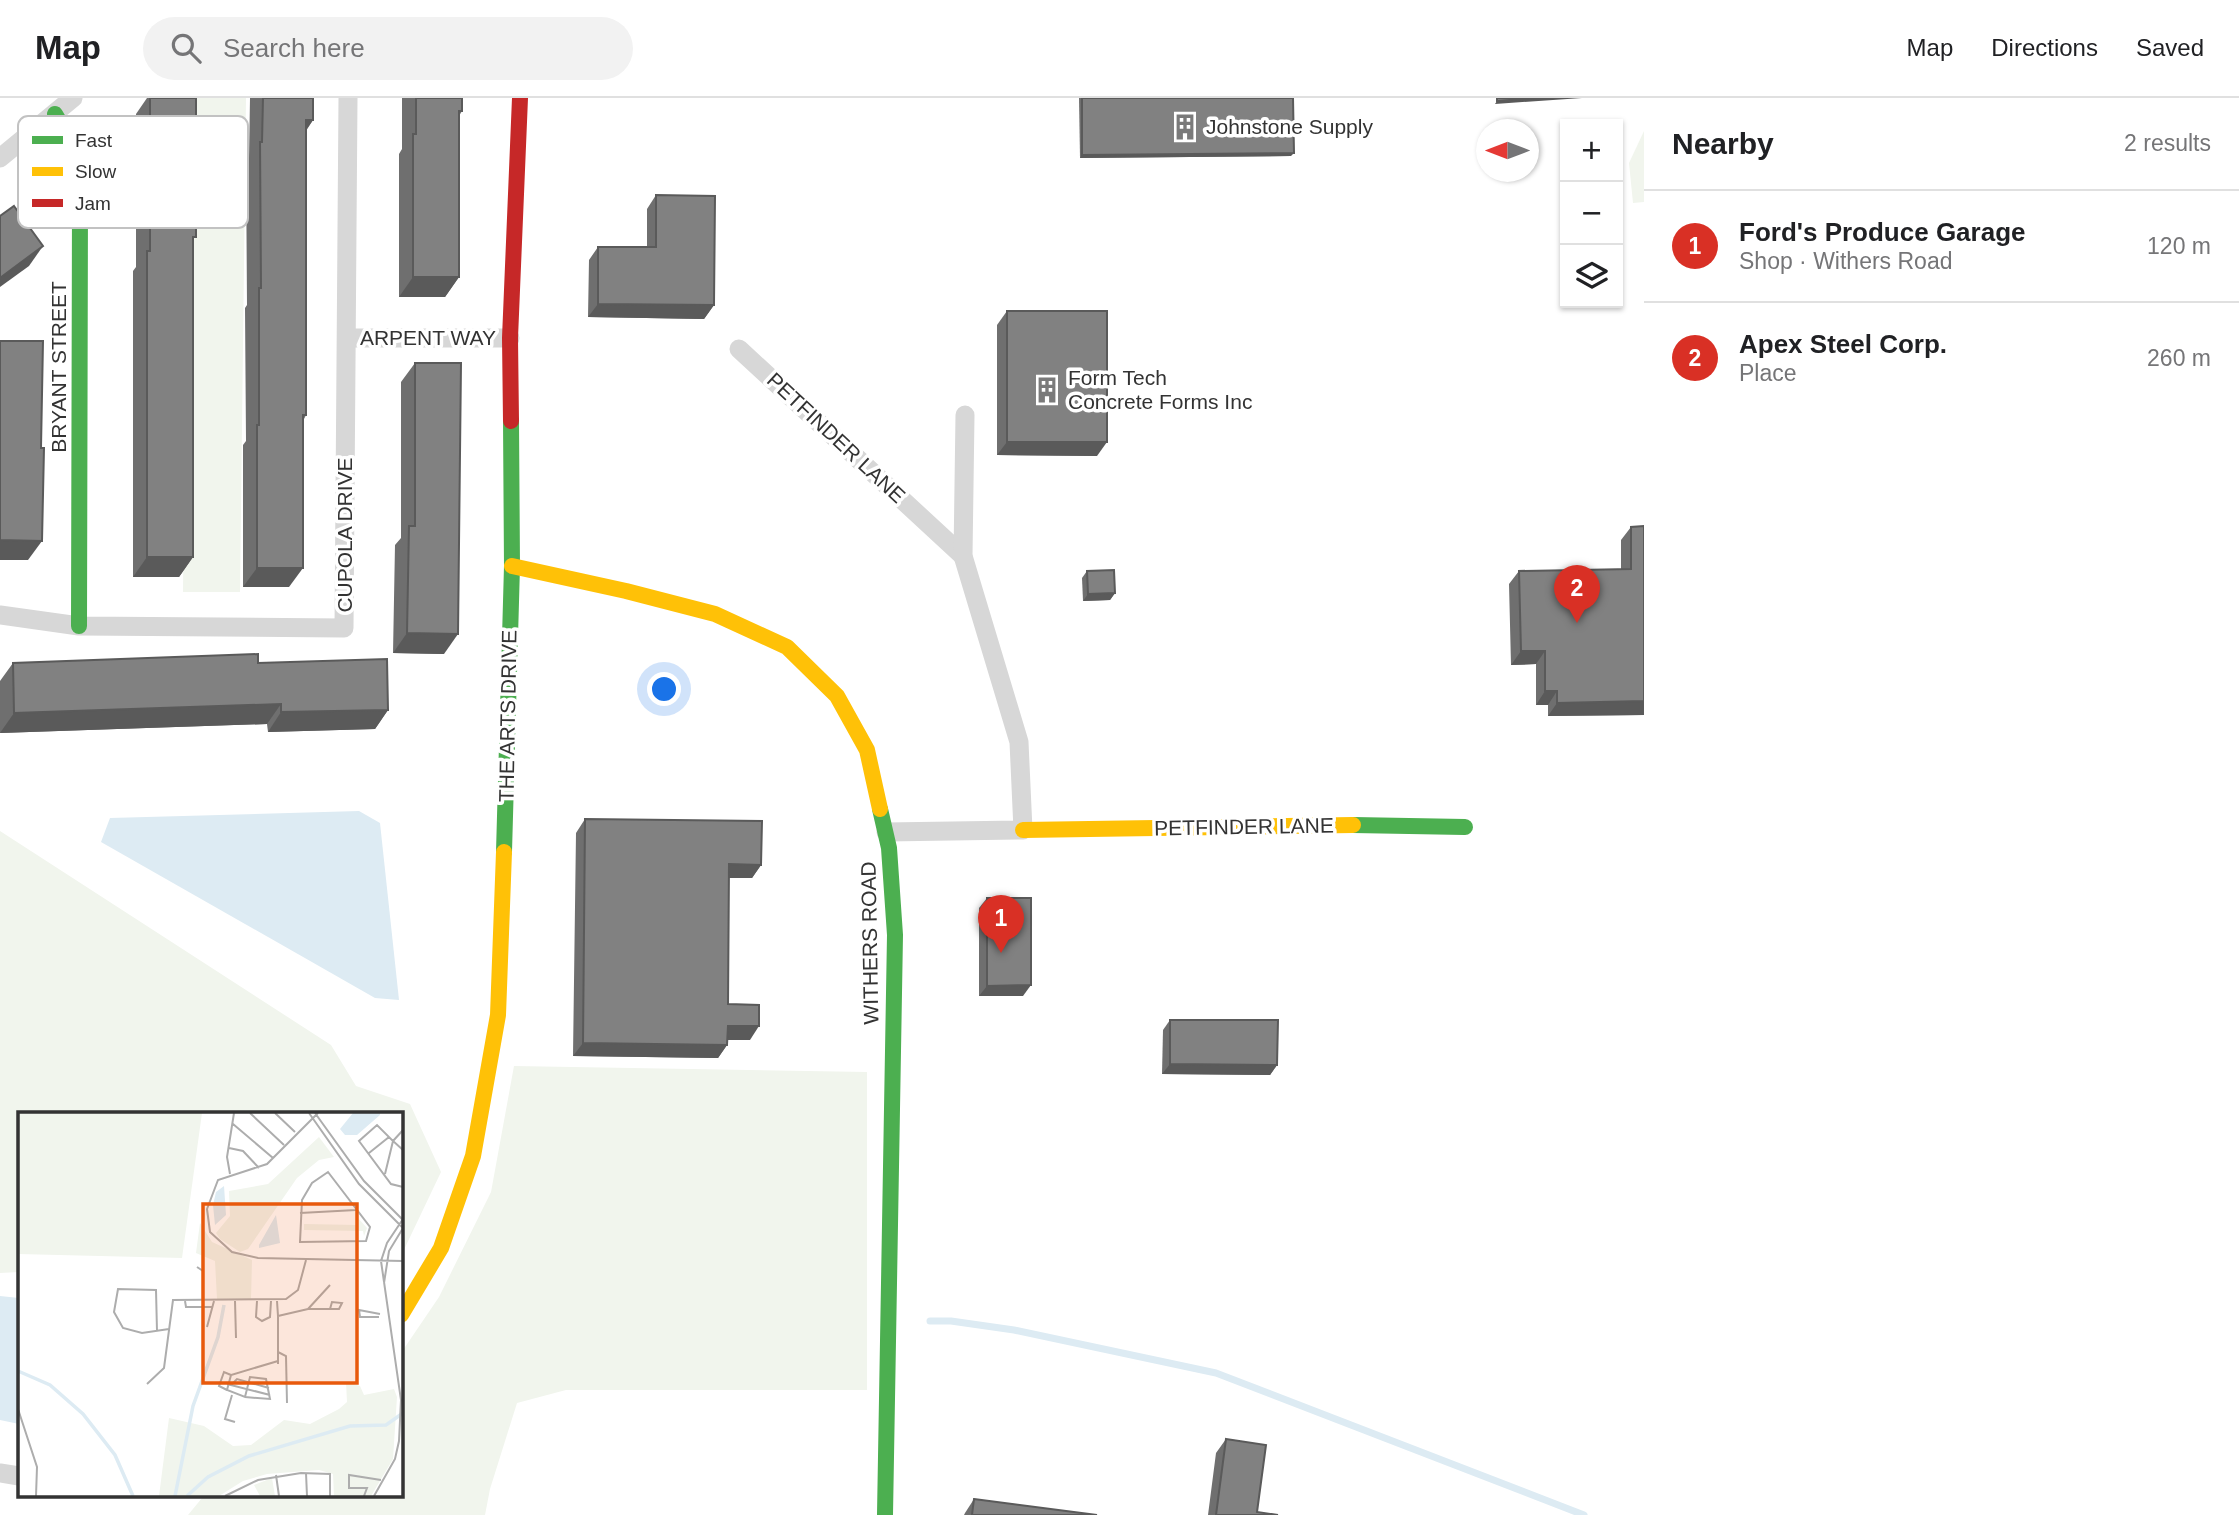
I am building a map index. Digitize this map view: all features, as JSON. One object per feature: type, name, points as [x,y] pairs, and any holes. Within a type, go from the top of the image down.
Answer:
[{"type":"street","points":[[52,116],[73,98]]},
{"type":"street","name":"CUPOLA DRIVE","points":[[0,615],[79,626],[344,628],[348,98]]},
{"type":"street","name":"THE ARTS DRIVE","points":[[402,1313],[441,1248],[473,1156],[498,1015],[512,566],[510,338],[520,98]]},
{"type":"street","points":[[0,158],[18,144]]},
{"type":"street","name":"BRYANT STREET","points":[[79,626],[80,228]]},
{"type":"street","name":"ARPENT WAY","points":[[347,338],[510,338]]},
{"type":"street","name":"PETFINDER LANE","points":[[739,349],[963,556]]},
{"type":"street","points":[[965,415],[963,556],[1019,742],[1023,830]]},
{"type":"street","name":"WITHERS ROAD","points":[[512,566],[715,614],[787,647],[837,696],[867,750],[889,848],[895,935],[885,1515]]},
{"type":"street","name":"PETFINDER LANE","points":[[886,832],[1382,825],[1465,827]]},
{"type":"street","points":[[0,1473],[18,1476]]},
{"type":"shaded area","points":[[188,98],[246,98],[246,116],[188,116]]},
{"type":"shaded area","points":[[1644,131],[1644,202],[1633,203],[1629,163]]},
{"type":"shaded area","points":[[187,228],[244,228],[240,592],[183,592]]},
{"type":"shaded area","points":[[359,811],[380,823],[399,1000],[375,998],[101,842],[110,818]]},
{"type":"shaded area","points":[[0,831],[331,1045],[356,1086],[410,1104],[441,1172],[402,1254],[402,1112],[18,1112],[18,1272],[0,1273]]},
{"type":"shaded area","points":[[514,1066],[867,1072],[867,1390],[566,1390],[517,1403],[490,1489],[485,1515],[188,1515],[202,1498],[402,1498],[402,1352],[439,1297],[491,1192]]},
{"type":"shaded area","points":[[0,1296],[18,1298],[18,1424],[0,1420]]},
{"type":"building","points":[[150,98],[196,98],[196,116],[150,116]]},
{"type":"building","points":[[263,98],[313,98],[313,120],[306,120],[303,568],[257,568],[260,142]]},
{"type":"building","points":[[416,98],[462,98],[462,111],[459,111],[459,277],[413,277],[413,134],[416,134]]},
{"type":"building","name":"Johnstone Supply","points":[[1082,98],[1293,98],[1294,153],[1082,155]]},
{"type":"building","points":[[1497,98],[1534,98],[1497,101]]},
{"type":"building","points":[[656,195],[715,196],[714,305],[598,304],[598,247],[656,247]]},
{"type":"building","points":[[14,206],[18,212],[18,228],[30,228],[43,246],[0,278],[0,216]]},
{"type":"building","points":[[150,228],[196,228],[196,237],[193,237],[193,557],[147,557],[147,251],[150,251]]},
{"type":"building","name":"Form Tech Concrete Forms Inc","points":[[1007,311],[1107,311],[1107,442],[1007,442]]},
{"type":"building","points":[[0,341],[43,341],[42,541],[0,540]]},
{"type":"building","points":[[415,363],[461,363],[458,634],[407,633],[409,526],[415,526]]},
{"type":"building","points":[[1644,526],[1644,701],[1557,703],[1557,691],[1545,691],[1545,651],[1521,651],[1519,571],[1631,569],[1631,527]]},
{"type":"building","points":[[1114,570],[1115,593],[1088,594],[1087,571]]},
{"type":"building","points":[[258,654],[258,663],[387,659],[388,710],[281,712],[281,704],[14,713],[13,663]]},
{"type":"building","points":[[585,819],[762,821],[761,865],[729,864],[728,1004],[759,1005],[759,1026],[728,1026],[727,1045],[583,1043]]},
{"type":"building","points":[[987,898],[1031,898],[1031,985],[987,986]]},
{"type":"building","points":[[1170,1020],[1278,1020],[1277,1065],[1170,1064]]},
{"type":"building","points":[[1226,1439],[1266,1445],[1257,1512],[1278,1515],[1216,1515]]},
{"type":"building","points":[[974,1499],[1097,1515],[972,1515]]},
{"type":"waterway","points":[[930,1321],[951,1321],[1014,1330],[1216,1373],[1584,1515]]},
{"type":"traffic: fast","points":[[79,626],[80,228]]},
{"type":"traffic: fast","points":[[504,852],[512,566],[511,421]]},
{"type":"traffic: fast","points":[[880,809],[889,848],[895,935],[885,1515]]},
{"type":"traffic: fast","points":[[1353,825],[1465,827]]},
{"type":"traffic: slow","points":[[512,566],[715,614],[787,647],[837,696],[867,750],[880,809]]},
{"type":"traffic: slow","points":[[1023,830],[1353,825]]},
{"type":"traffic: slow","points":[[402,1313],[441,1248],[473,1156],[498,1015],[504,852]]},
{"type":"traffic: jam","points":[[511,421],[510,338],[520,98]]},
{"type":"place","name":"Johnstone Supply","points":[[1185,127]]},
{"type":"place","name":"Form Tech Concrete Forms Inc","points":[[1047,390]]},
{"type":"place","name":"Apex Steel Corp.","points":[[1577,623]]},
{"type":"place","name":"Ford's Produce Garage","points":[[1001,953]]}]
